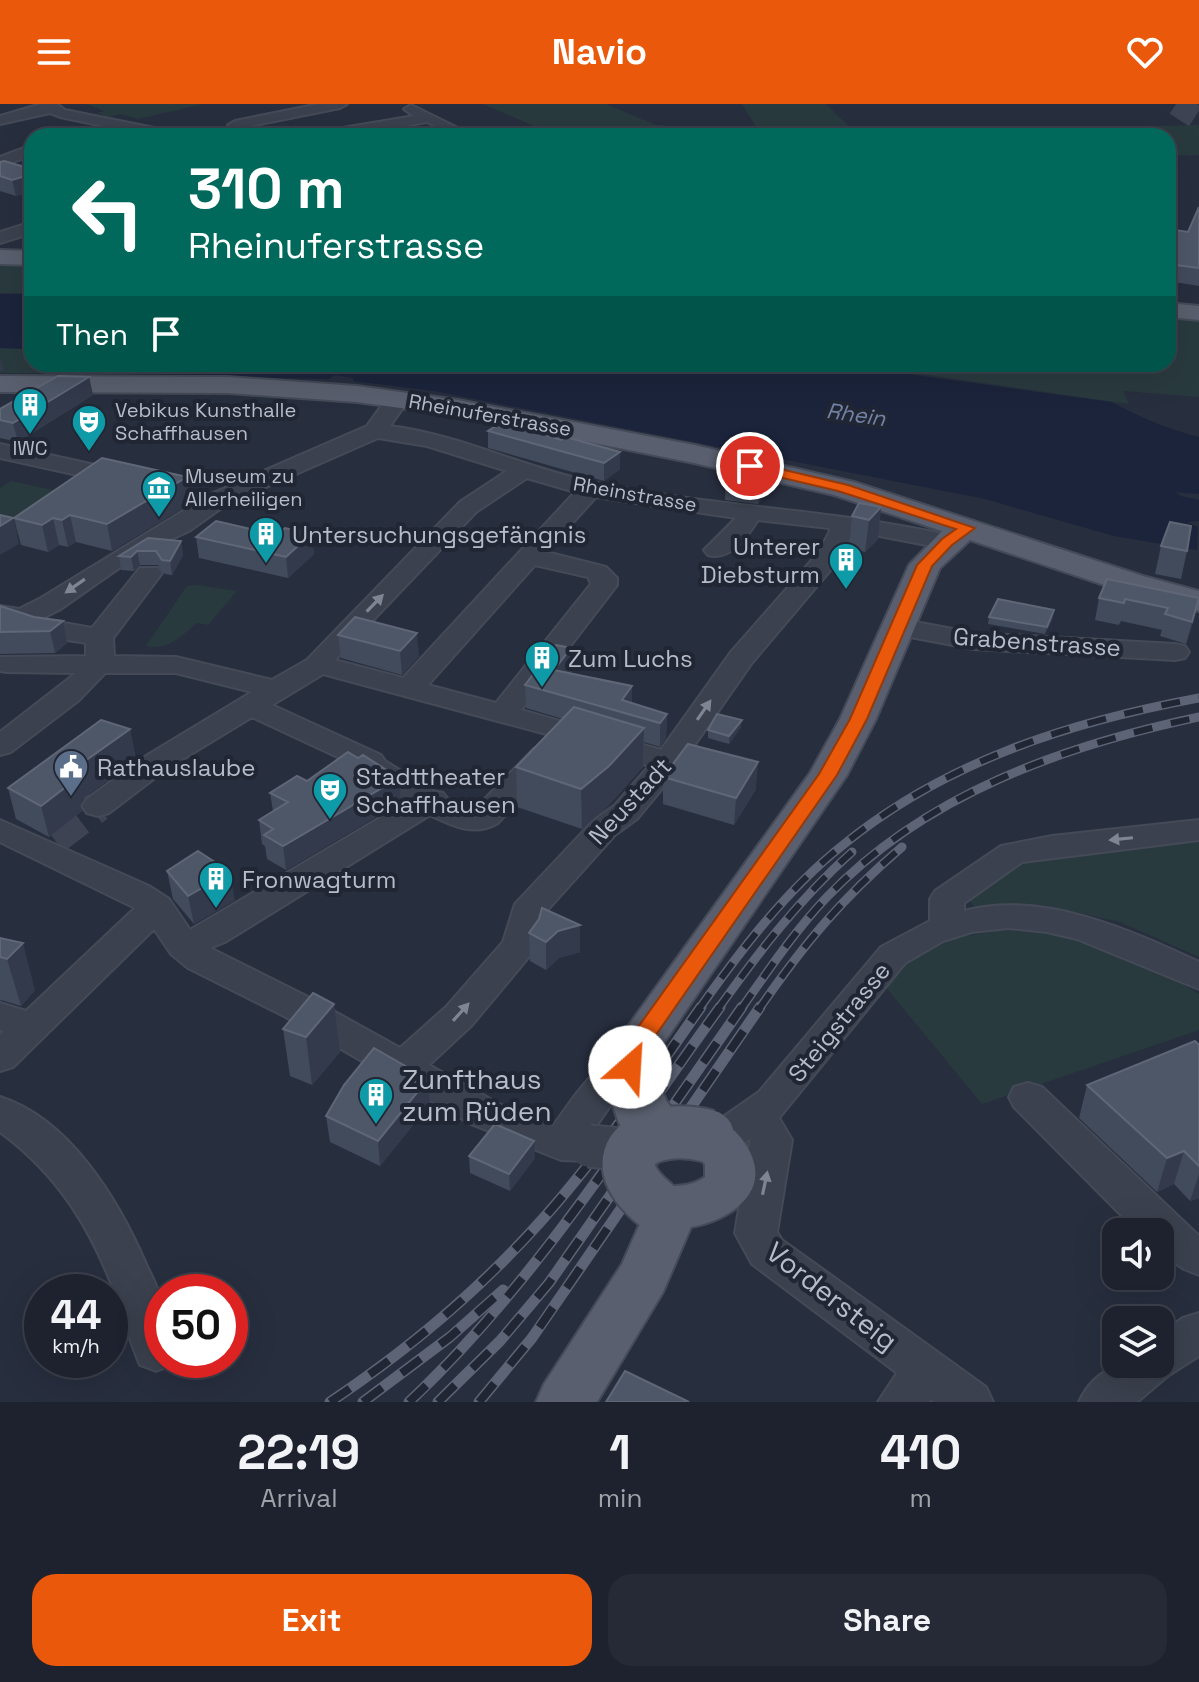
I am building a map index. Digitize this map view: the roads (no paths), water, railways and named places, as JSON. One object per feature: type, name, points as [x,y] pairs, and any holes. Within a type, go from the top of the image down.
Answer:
[{"type":"main road","points":[[0,257],[24,258]]},
{"type":"main road","points":[[1176,311],[1199,313]]},
{"type":"main road","name":"Rheinuferstrasse","points":[[0,384],[228,385],[398,399],[458,408],[778,472],[843,488],[957,535],[1199,601]]},
{"type":"main road","points":[[609,1143],[643,1113],[631,1076],[639,1043],[828,775],[858,719],[925,565],[957,535]]},
{"type":"main road","points":[[685,1128],[728,1131],[730,1177],[726,1188],[702,1206],[664,1207],[643,1197],[629,1179],[628,1160],[609,1143],[685,1128]]},
{"type":"main road","points":[[565,1402],[644,1276],[664,1207]]},
{"type":"street","points":[[235,125],[340,104]]},
{"type":"street","points":[[401,104],[450,128]]},
{"type":"street","points":[[0,120],[50,106],[60,113],[138,128]]},
{"type":"street","points":[[367,128],[428,118]]},
{"type":"street","points":[[89,128],[107,121]]},
{"type":"street","points":[[0,162],[24,153]]},
{"type":"street","points":[[0,219],[24,226]]},
{"type":"street","points":[[0,238],[24,230]]},
{"type":"street","points":[[11,616],[50,604],[219,499],[375,431],[398,399]]},
{"type":"street","name":"Rheinstrasse","points":[[375,431],[440,441],[590,489],[750,514],[957,535]]},
{"type":"street","points":[[0,451],[139,482]]},
{"type":"street","points":[[98,806],[157,762],[278,690],[320,661],[468,507],[526,469]]},
{"type":"street","points":[[409,689],[457,641],[590,489]]},
{"type":"street","points":[[190,493],[219,499]]},
{"type":"street","points":[[717,550],[738,532],[750,514]]},
{"type":"street","name":"Neustadt","points":[[404,1066],[459,1016],[520,945],[527,912],[604,828],[626,812],[668,762],[741,658],[830,555],[842,531],[840,524]]},
{"type":"street","points":[[0,746],[81,684],[98,651],[180,526]]},
{"type":"street","points":[[503,713],[604,585],[604,578],[597,572],[531,556]]},
{"type":"street","points":[[11,616],[98,651],[176,665],[278,690]]},
{"type":"street","name":"Grabenstrasse","points":[[899,627],[974,641],[1175,652]]},
{"type":"street","points":[[6,664],[98,651]]},
{"type":"street","points":[[320,661],[668,762]]},
{"type":"street","points":[[245,710],[370,761],[372,766],[426,803],[464,819],[471,828],[575,733]]},
{"type":"street","points":[[199,946],[426,803]]},
{"type":"street","points":[[0,830],[48,845],[147,900],[199,946],[485,1114],[609,1143],[604,1086],[631,1076]]},
{"type":"street","points":[[947,925],[947,899],[1012,853],[1199,830]]},
{"type":"street","points":[[0,1057],[16,1022],[147,900]]},
{"type":"street","name":"Steigstrasse","points":[[728,1131],[783,1092],[893,955],[917,938],[947,925],[986,918],[1060,921],[1136,946],[1199,977]]},
{"type":"street","points":[[1028,1097],[1181,1247],[1199,1257]]},
{"type":"street","points":[[2,1114],[63,1163],[97,1208],[144,1314]]},
{"type":"street","name":"Vordersteig","points":[[728,1131],[772,1140],[756,1233],[767,1252],[914,1386],[970,1402]]},
{"type":"street","points":[[1174,1349],[1199,1332]]},
{"type":"street","points":[[1102,1402],[1133,1378]]},
{"type":"water","points":[[0,294],[24,294],[24,349],[0,348]]},
{"type":"water","name":"Rhein","points":[[893,372],[1111,402],[1154,422],[1199,437],[1199,494],[1175,492],[1199,500],[1199,521],[1187,522],[1198,527],[1197,550],[1114,536],[985,499],[434,391],[353,381],[353,378],[335,375],[329,379],[97,374]]},
{"type":"tunnel","points":[[1176,104],[1199,119]]},
{"type":"tunnel","points":[[54,839],[98,806]]},
{"type":"railway","points":[[699,1009],[748,943],[802,881],[843,845],[924,790],[1011,749],[1057,733],[1103,719],[1199,698]]},
{"type":"railway","points":[[741,1009],[792,938],[826,898],[865,862],[907,830],[999,779],[1047,760],[1097,743],[1199,717]]},
{"type":"railway","points":[[759,1009],[825,923],[902,847]]},
{"type":"railway","points":[[718,1009],[780,927],[814,888],[852,852]]},
{"type":"railway","points":[[330,1402],[430,1328],[520,1244],[592,1160],[701,1007]]},
{"type":"railway","points":[[409,1402],[453,1358],[535,1262],[720,1007]]},
{"type":"railway","points":[[438,1402],[500,1341],[549,1283],[742,1007]]},
{"type":"railway","points":[[479,1402],[532,1338],[760,1007]]},
{"type":"railway","points":[[363,1402],[450,1337],[503,1290]]},
{"type":"place","name":"IWC","points":[[30,436]]},
{"type":"place","name":"Vebikus Kunsthalle Schaffhausen","points":[[89,453]]},
{"type":"place","name":"Museum zu Allerheiligen","points":[[159,519]]},
{"type":"place","name":"Untersuchungsgefängnis","points":[[266,565]]},
{"type":"place","name":"Unterer Diebsturm","points":[[846,591]]},
{"type":"place","name":"Zum Luchs","points":[[542,689]]},
{"type":"place","name":"Rathauslaube","points":[[71,798]]},
{"type":"place","name":"Stadttheater Schaffhausen","points":[[330,821]]},
{"type":"place","name":"Fronwagturm","points":[[216,910]]},
{"type":"place","name":"Zunfthaus zum Rüden","points":[[376,1126]]}]
